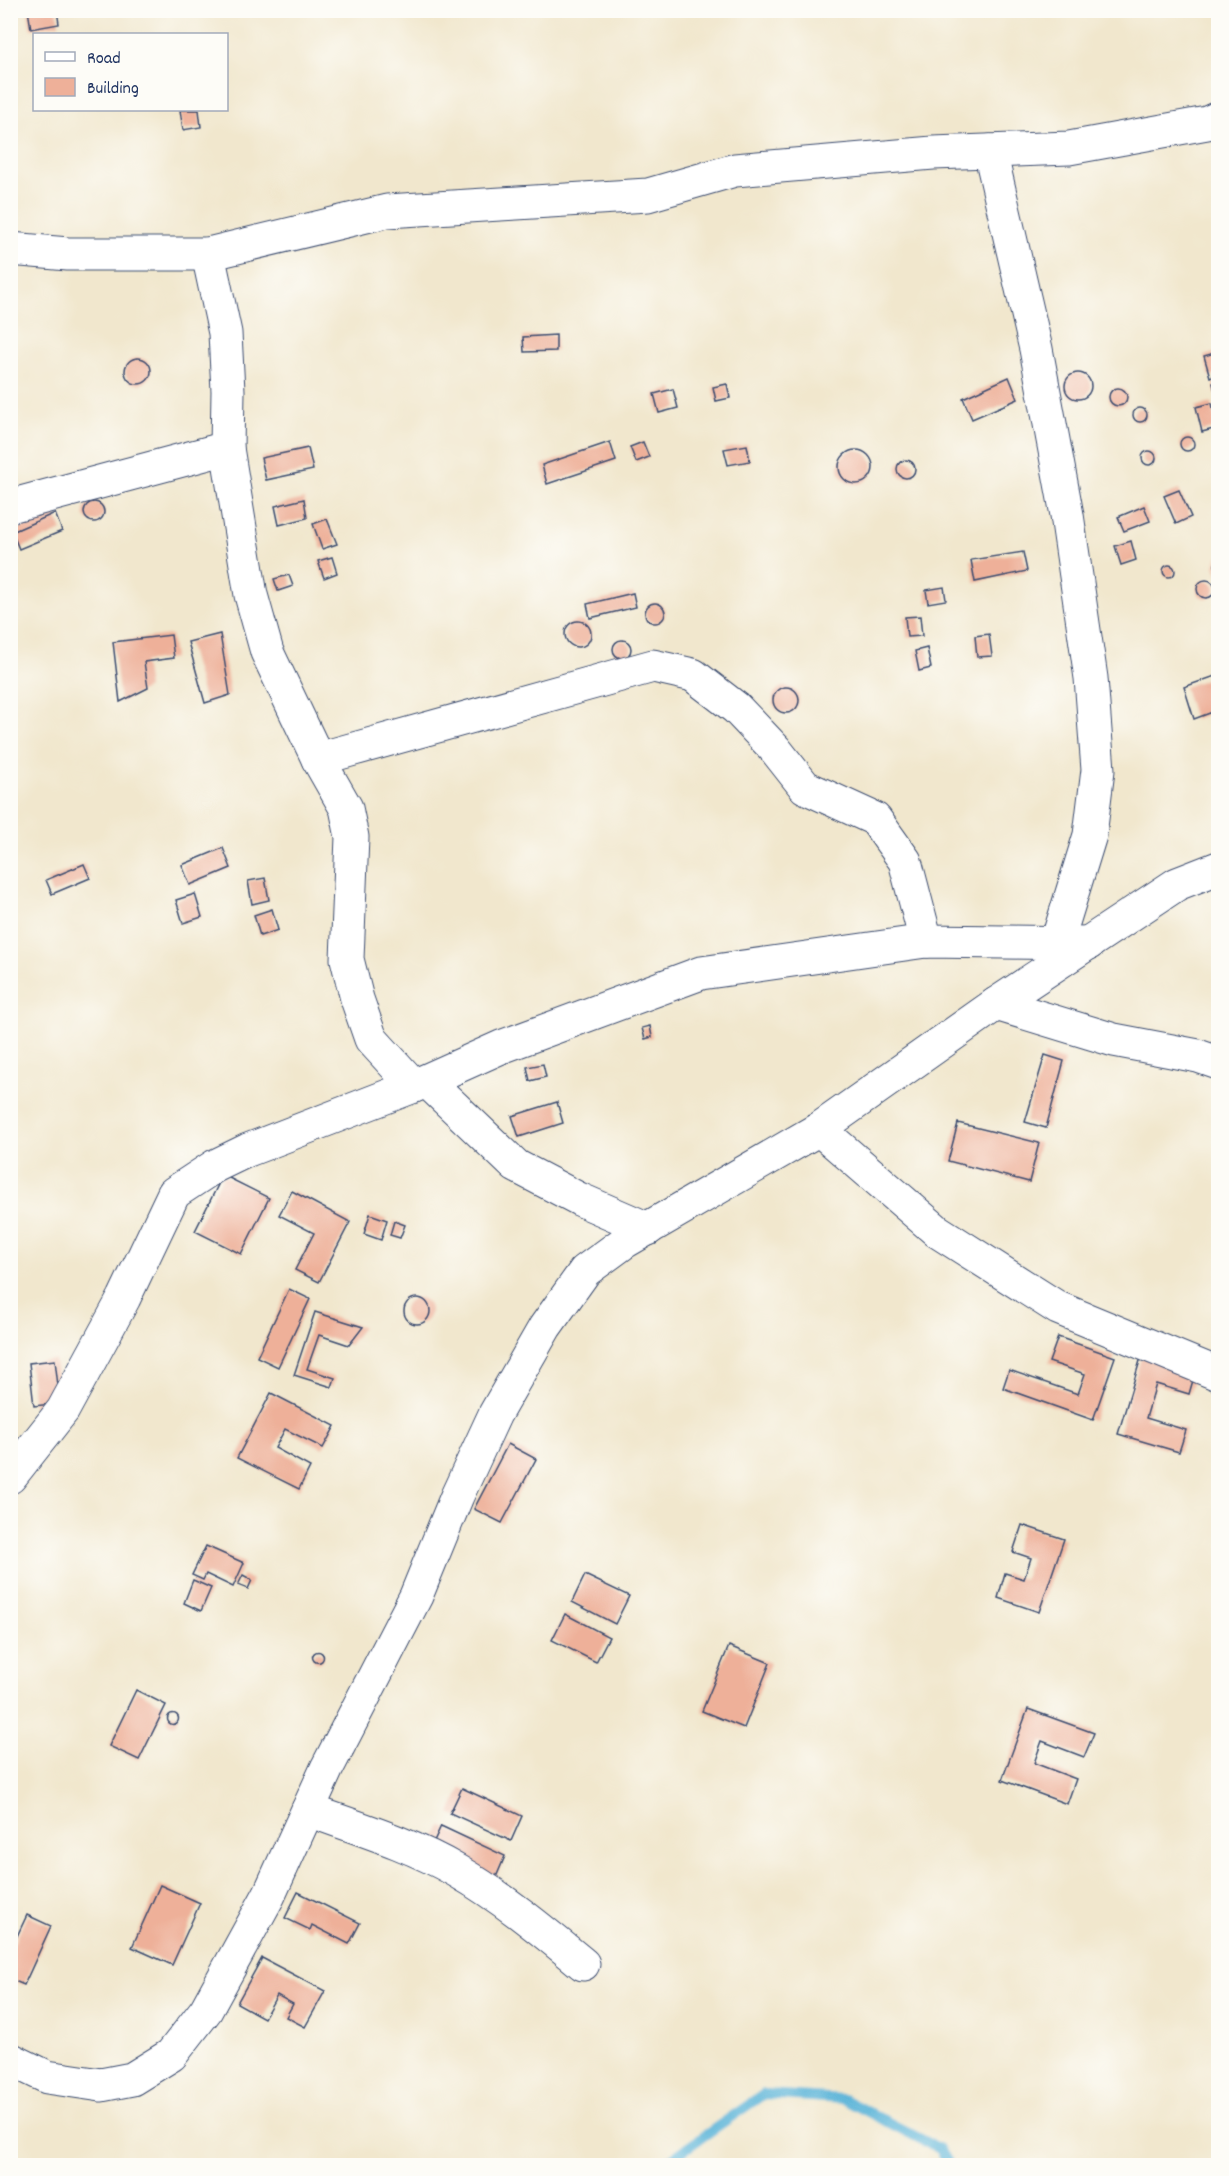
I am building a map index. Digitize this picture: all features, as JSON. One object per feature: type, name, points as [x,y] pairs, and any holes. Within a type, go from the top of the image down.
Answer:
[{"type":"street","points":[[10,249],[68,254],[208,254],[387,211],[648,195],[735,170],[990,151],[1068,148],[1207,123],[1218,118]]},
{"type":"street","points":[[990,151],[1036,350],[1067,515],[1091,678],[1098,770],[1090,835],[1057,942]]},
{"type":"street","points":[[208,254],[225,333],[228,390],[226,448],[251,595],[267,652],[318,759],[346,808],[352,837],[347,958],[370,1039],[516,1166],[579,1199],[648,1229]]},
{"type":"street","points":[[10,506],[226,448]]},
{"type":"street","points":[[318,759],[653,666],[693,675],[736,708],[775,749],[805,787],[875,819],[905,861],[926,941]]},
{"type":"street","points":[[10,2059],[47,2077],[101,2085],[132,2079],[171,2055],[206,2010],[268,1896],[308,1810],[416,1596],[457,1496],[495,1414],[545,1327],[585,1270],[648,1229],[819,1129],[996,1004],[1177,884],[1218,867]]},
{"type":"street","points":[[10,1477],[63,1410],[124,1298],[174,1193],[215,1166],[248,1150],[420,1084],[501,1047],[700,974],[926,941],[1089,943]]},
{"type":"street","points":[[996,1004],[1114,1040],[1198,1056],[1218,1063]]},
{"type":"street","points":[[819,1129],[937,1231],[1058,1308],[1218,1374]]},
{"type":"street","points":[[308,1810],[398,1843],[457,1871],[537,1925],[582,1964]]},
{"type":"building","points":[[28,10],[57,10],[59,24],[31,29]]},
{"type":"building","points":[[180,111],[199,111],[201,127],[183,130]]},
{"type":"building","points":[[556,335],[556,351],[524,352],[523,337]]},
{"type":"building","points":[[1218,352],[1218,374],[1210,377],[1204,356]]},
{"type":"building","points":[[138,358],[147,362],[151,371],[147,380],[138,384],[129,380],[125,371],[129,362]]},
{"type":"building","points":[[1078,373],[1087,377],[1091,386],[1087,395],[1078,399],[1069,395],[1065,386],[1069,377]]},
{"type":"building","points":[[1009,377],[1018,399],[972,419],[963,398]]},
{"type":"building","points":[[1218,382],[1218,403],[1213,383]]},
{"type":"building","points":[[727,384],[730,398],[716,401],[713,387]]},
{"type":"building","points":[[1118,388],[1124,391],[1127,397],[1124,403],[1118,406],[1112,403],[1109,397],[1112,391]]},
{"type":"building","points":[[673,389],[678,408],[659,413],[654,394]]},
{"type":"building","points":[[1212,403],[1217,428],[1202,432],[1196,407]]},
{"type":"building","points":[[1140,408],[1145,410],[1147,415],[1145,420],[1140,422],[1135,420],[1133,415],[1135,410]]},
{"type":"building","points":[[1187,437],[1192,439],[1194,444],[1192,449],[1187,451],[1182,449],[1180,444],[1182,439]]},
{"type":"building","points":[[610,442],[616,461],[547,484],[542,465]]},
{"type":"building","points":[[643,442],[649,457],[636,462],[630,447]]},
{"type":"building","points":[[747,445],[750,461],[728,465],[724,449]]},
{"type":"building","points":[[308,448],[313,470],[266,480],[261,458]]},
{"type":"building","points":[[856,450],[868,455],[873,467],[868,479],[856,484],[844,479],[839,467],[844,455]]},
{"type":"building","points":[[1149,451],[1154,453],[1156,458],[1154,463],[1149,465],[1144,463],[1142,458],[1144,453]]},
{"type":"building","points":[[906,460],[912,463],[915,469],[912,475],[906,478],[900,475],[897,469],[900,463]]},
{"type":"building","points":[[1179,490],[1191,517],[1176,524],[1164,496]]},
{"type":"building","points":[[304,499],[307,518],[279,525],[275,506]]},
{"type":"building","points":[[94,502],[101,505],[104,512],[101,519],[94,522],[87,519],[84,512],[87,505]]},
{"type":"building","points":[[1144,506],[1150,521],[1124,531],[1118,517]]},
{"type":"building","points":[[55,513],[62,531],[19,549],[12,532]]},
{"type":"building","points":[[327,519],[337,544],[322,549],[313,524]]},
{"type":"building","points":[[1131,541],[1136,560],[1121,565],[1115,546]]},
{"type":"building","points":[[1023,552],[1027,571],[975,582],[971,560]]},
{"type":"building","points":[[1218,555],[1218,574],[1215,565]]},
{"type":"building","points":[[332,557],[337,573],[324,578],[318,561]]},
{"type":"building","points":[[1171,565],[1175,571],[1171,577],[1167,577],[1163,569]]},
{"type":"building","points":[[289,575],[293,586],[278,591],[274,579]]},
{"type":"building","points":[[1202,580],[1210,580],[1215,585],[1213,596],[1202,598],[1197,593],[1197,585]]},
{"type":"building","points":[[944,587],[946,600],[928,603],[926,590]]},
{"type":"building","points":[[633,593],[636,607],[590,618],[587,604]]},
{"type":"building","points":[[651,603],[659,603],[665,609],[665,617],[659,623],[651,623],[645,617],[645,609]]},
{"type":"building","points":[[920,616],[922,636],[907,637],[905,617]]},
{"type":"building","points":[[578,621],[587,625],[591,634],[587,643],[578,647],[569,643],[565,634],[569,625]]},
{"type":"building","points":[[220,634],[230,695],[205,703],[188,642]]},
{"type":"building","points":[[989,634],[992,656],[977,657],[975,636]]},
{"type":"building","points":[[171,635],[174,658],[144,662],[148,688],[120,702],[113,642]]},
{"type":"building","points":[[622,640],[628,643],[631,649],[628,655],[622,658],[616,655],[613,649],[616,643]]},
{"type":"building","points":[[927,648],[931,668],[919,671],[915,651]]},
{"type":"building","points":[[1218,675],[1218,710],[1194,719],[1184,687]]},
{"type":"building","points":[[786,687],[795,691],[799,700],[795,709],[786,713],[777,709],[773,700],[777,691]]},
{"type":"building","points":[[223,848],[231,868],[190,885],[182,865]]},
{"type":"building","points":[[84,864],[90,878],[52,894],[46,880]]},
{"type":"building","points":[[265,878],[269,900],[252,904],[248,881]]},
{"type":"building","points":[[195,894],[202,917],[183,923],[176,900]]},
{"type":"building","points":[[272,909],[278,930],[260,936],[254,915]]},
{"type":"building","points":[[650,1026],[652,1037],[645,1039],[642,1028]]},
{"type":"building","points":[[1045,1055],[1064,1061],[1046,1128],[1025,1122]]},
{"type":"building","points":[[543,1064],[546,1077],[530,1081],[527,1067]]},
{"type":"building","points":[[557,1102],[563,1123],[519,1137],[512,1116]]},
{"type":"building","points":[[958,1123],[1039,1143],[1029,1182],[948,1161]]},
{"type":"building","points":[[223,1175],[269,1198],[241,1254],[195,1231]]},
{"type":"building","points":[[292,1191],[350,1222],[319,1282],[295,1270],[314,1233],[279,1215]]},
{"type":"building","points":[[370,1214],[387,1220],[381,1240],[364,1234]]},
{"type":"building","points":[[394,1221],[405,1225],[400,1238],[390,1235]]},
{"type":"building","points":[[289,1289],[310,1299],[278,1367],[257,1357]]},
{"type":"building","points":[[417,1298],[426,1302],[430,1311],[426,1320],[417,1324],[408,1320],[404,1311],[408,1302]]},
{"type":"building","points":[[315,1312],[363,1327],[349,1345],[319,1335],[307,1369],[335,1378],[332,1387],[294,1375]]},
{"type":"building","points":[[1058,1337],[1115,1357],[1093,1420],[1003,1388],[1009,1370],[1078,1394],[1085,1374],[1049,1362]]},
{"type":"building","points":[[1142,1354],[1196,1370],[1189,1394],[1156,1384],[1146,1418],[1186,1430],[1179,1452],[1118,1434]]},
{"type":"building","points":[[55,1360],[60,1403],[34,1406],[29,1363]]},
{"type":"building","points":[[271,1393],[335,1426],[323,1448],[285,1429],[275,1448],[310,1467],[299,1489],[237,1458]]},
{"type":"building","points":[[508,1444],[536,1459],[502,1523],[474,1509]]},
{"type":"building","points":[[1022,1525],[1064,1539],[1039,1612],[998,1598],[1005,1573],[1024,1579],[1031,1558],[1013,1552]]},
{"type":"building","points":[[206,1546],[244,1563],[233,1587],[206,1574],[203,1580],[192,1575]]},
{"type":"building","points":[[243,1575],[252,1580],[248,1589],[238,1585]]},
{"type":"building","points":[[585,1575],[629,1596],[615,1624],[572,1602]]},
{"type":"building","points":[[193,1580],[211,1588],[201,1611],[184,1603]]},
{"type":"building","points":[[565,1614],[609,1637],[596,1662],[552,1640]]},
{"type":"building","points":[[729,1646],[770,1663],[744,1728],[702,1711]]},
{"type":"building","points":[[318,1652],[322,1653],[322,1661],[318,1662],[314,1661],[313,1657],[314,1653]]},
{"type":"building","points":[[136,1690],[166,1705],[139,1760],[109,1746]]},
{"type":"building","points":[[1028,1709],[1094,1733],[1084,1757],[1042,1741],[1034,1763],[1076,1779],[1067,1804],[1002,1780]]},
{"type":"building","points":[[173,1713],[179,1719],[173,1725],[167,1719]]},
{"type":"building","points":[[462,1788],[522,1816],[511,1841],[450,1813]]},
{"type":"building","points":[[441,1826],[505,1856],[494,1882],[429,1852]]},
{"type":"building","points":[[160,1885],[200,1903],[172,1965],[132,1947]]},
{"type":"building","points":[[298,1892],[360,1923],[349,1944],[312,1925],[310,1930],[285,1918]]},
{"type":"building","points":[[27,1915],[51,1926],[24,1985],[10,1979],[10,1951]]},
{"type":"building","points":[[262,1958],[325,1991],[305,2027],[286,2017],[293,2004],[277,1995],[264,2018],[237,2003]]},
{"type":"waterway","points":[[661,2166],[764,2094],[843,2099],[940,2149],[950,2166]]}]
